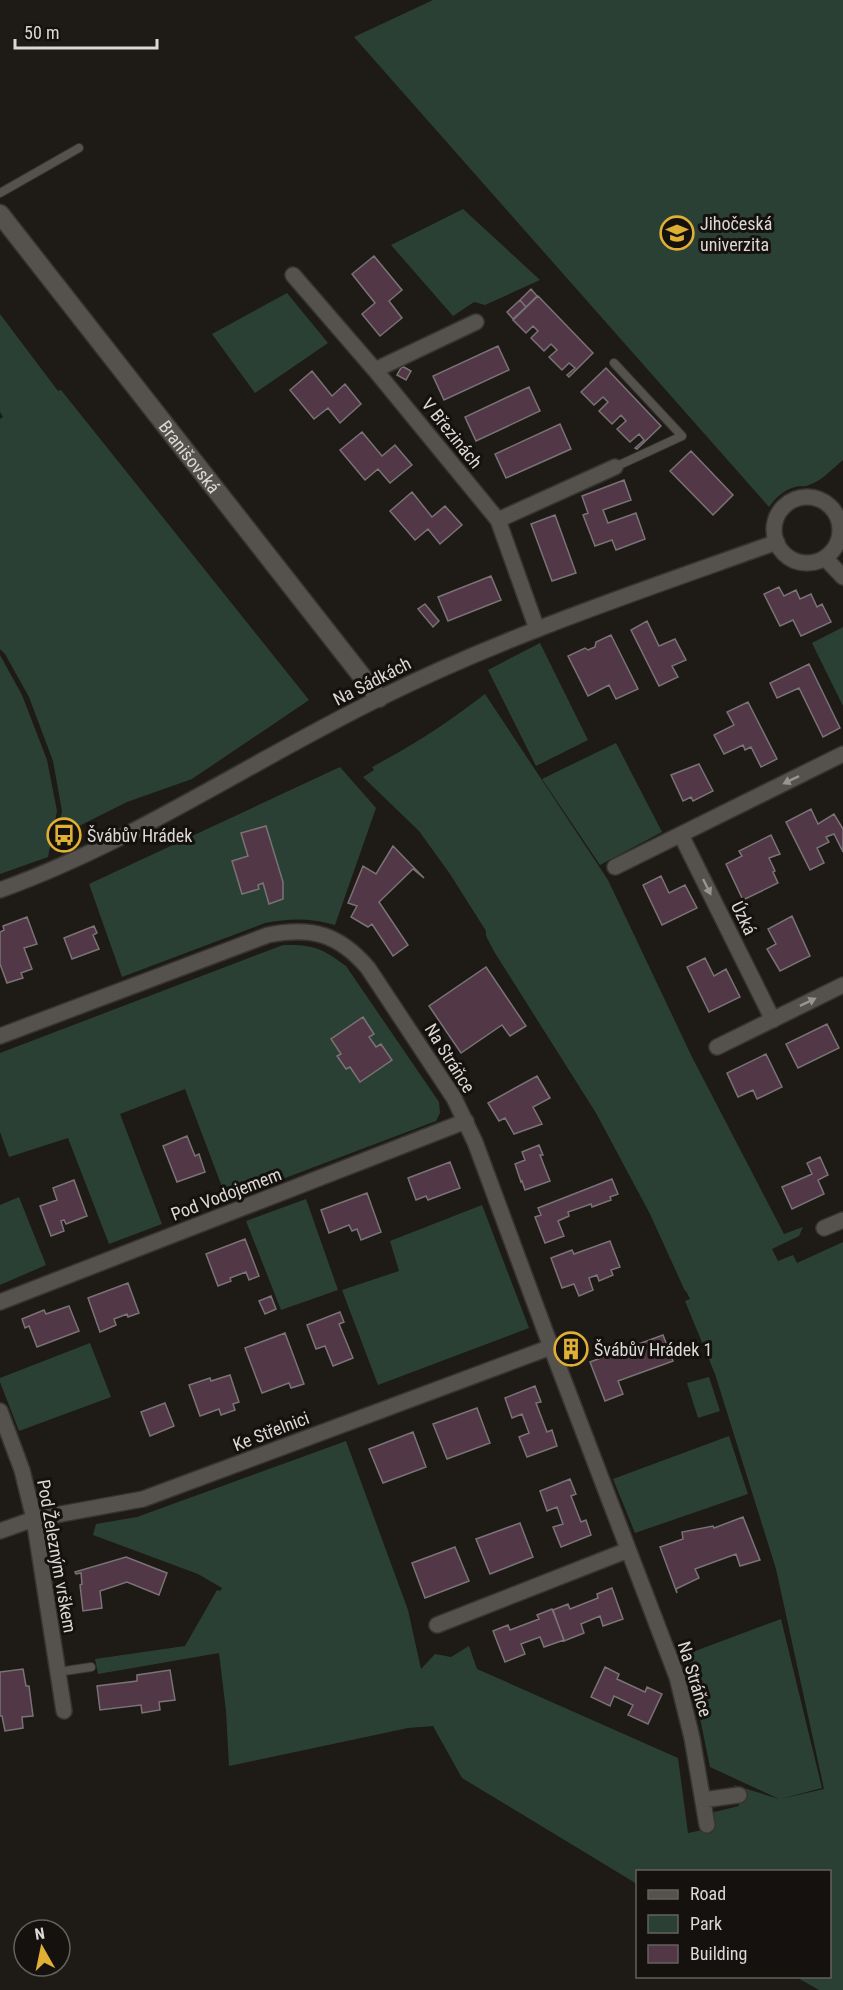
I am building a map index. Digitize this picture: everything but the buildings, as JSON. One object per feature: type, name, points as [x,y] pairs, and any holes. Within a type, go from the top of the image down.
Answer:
[{"type":"street","name":"Branišovská","points":[[0,214],[379,698]]},
{"type":"street","name":"V Březinách","points":[[293,275],[375,370],[498,520],[537,629]]},
{"type":"street","points":[[375,370],[476,322]]},
{"type":"street","points":[[498,520],[615,467]]},
{"type":"street","points":[[804,497],[837,503],[840,528],[839,540],[834,550],[816,562],[797,561],[789,557],[777,542],[774,532],[775,522],[785,505],[804,497]]},
{"type":"street","name":"Na Sádkách","points":[[0,890],[111,842],[379,698],[444,667],[537,629],[777,542]]},
{"type":"street","points":[[825,558],[843,577]]},
{"type":"street","points":[[615,867],[843,754]]},
{"type":"street","name":"Úzká","points":[[681,835],[773,1020]]},
{"type":"street","name":"Na Stráňce","points":[[0,1036],[268,935],[288,931],[323,934],[356,954],[368,968],[454,1098],[466,1121],[677,1677],[692,1738],[707,1825]]},
{"type":"street","points":[[717,1047],[843,985]]},
{"type":"street","name":"Pod Vodojemem","points":[[0,1302],[466,1121]]},
{"type":"street","points":[[824,1228],[843,1220]]},
{"type":"street","name":"Ke Střelnici","points":[[0,1531],[34,1520],[143,1499],[551,1347]]},
{"type":"street","name":"Pod Železným vrškem","points":[[0,1411],[22,1470],[34,1520],[64,1711]]},
{"type":"street","points":[[437,1625],[628,1550]]},
{"type":"street","points":[[703,1800],[739,1795]]},
{"type":"lane","points":[[0,193],[79,148]]},
{"type":"lane","points":[[614,363],[682,436],[615,467]]},
{"type":"lane","points":[[58,1672],[91,1667]]},
{"type":"green space","name":"Jihočeská univerzita","points":[[433,0],[843,0],[843,460],[827,474],[814,483],[786,491],[769,507],[354,37]]},
{"type":"green space","points":[[463,209],[540,280],[485,305],[474,302],[453,316],[391,245]]},
{"type":"green space","points":[[287,293],[328,343],[255,393],[212,334]]},
{"type":"green space","points":[[0,314],[58,391],[61,390],[309,700],[192,779],[127,802],[59,836],[54,850],[62,811],[53,761],[29,697],[0,649],[0,419],[3,417],[0,412]]},
{"type":"green space","points":[[843,627],[843,706],[812,643]]},
{"type":"green space","points":[[540,643],[588,740],[536,766],[488,670]]},
{"type":"green space","points":[[0,655],[22,695],[47,760],[57,811],[48,857],[0,874]]},
{"type":"green space","points":[[485,694],[608,880],[692,1057],[784,1234],[803,1227],[799,1236],[772,1249],[778,1261],[793,1255],[797,1263],[843,1242],[843,1990],[819,1990],[798,1978],[831,1978],[831,1870],[636,1870],[636,1883],[462,1778],[433,1726],[408,1728],[229,1766],[226,1711],[219,1653],[98,1674],[95,1659],[185,1646],[217,1590],[220,1591],[222,1588],[198,1574],[93,1535],[96,1524],[137,1517],[346,1441],[408,1610],[421,1669],[435,1654],[451,1657],[469,1646],[477,1669],[678,1758],[688,1833],[708,1829],[714,1812],[739,1806],[734,1785],[779,1799],[710,1767],[700,1718],[682,1656],[781,1619],[822,1788],[780,1799],[824,1789],[776,1569],[715,1374],[685,1301],[690,1299],[650,1214],[596,1113],[495,953],[486,936],[486,931],[450,874],[419,831],[363,777],[374,770],[372,767],[458,714]]},
{"type":"green space","points":[[616,743],[662,832],[600,865],[542,779]]},
{"type":"green space","points":[[340,767],[376,808],[335,925],[300,919],[265,923],[122,977],[89,884]]},
{"type":"green space","points":[[283,945],[316,948],[346,966],[439,1102],[440,1113],[436,1121],[227,1200],[185,1089],[120,1114],[162,1224],[109,1244],[68,1138],[9,1157],[0,1132],[0,1053]]},
{"type":"green space","points":[[19,1197],[46,1265],[0,1285],[0,1205]]},
{"type":"green space","points":[[306,1199],[338,1290],[281,1310],[246,1221]]},
{"type":"green space","points":[[482,1205],[529,1328],[378,1385],[342,1290],[399,1271],[390,1241]]},
{"type":"green space","points":[[90,1343],[111,1397],[19,1431],[0,1378]]},
{"type":"green space","points":[[709,1377],[720,1411],[698,1418],[687,1383]]},
{"type":"green space","points":[[729,1436],[748,1494],[635,1533],[613,1479]]},
{"type":"place","name":"Jihočeská univerzita","points":[[677,233]]},
{"type":"place","name":"Švábův Hrádek","points":[[64,835]]},
{"type":"place","name":"Švábův Hrádek 1","points":[[571,1349]]}]
